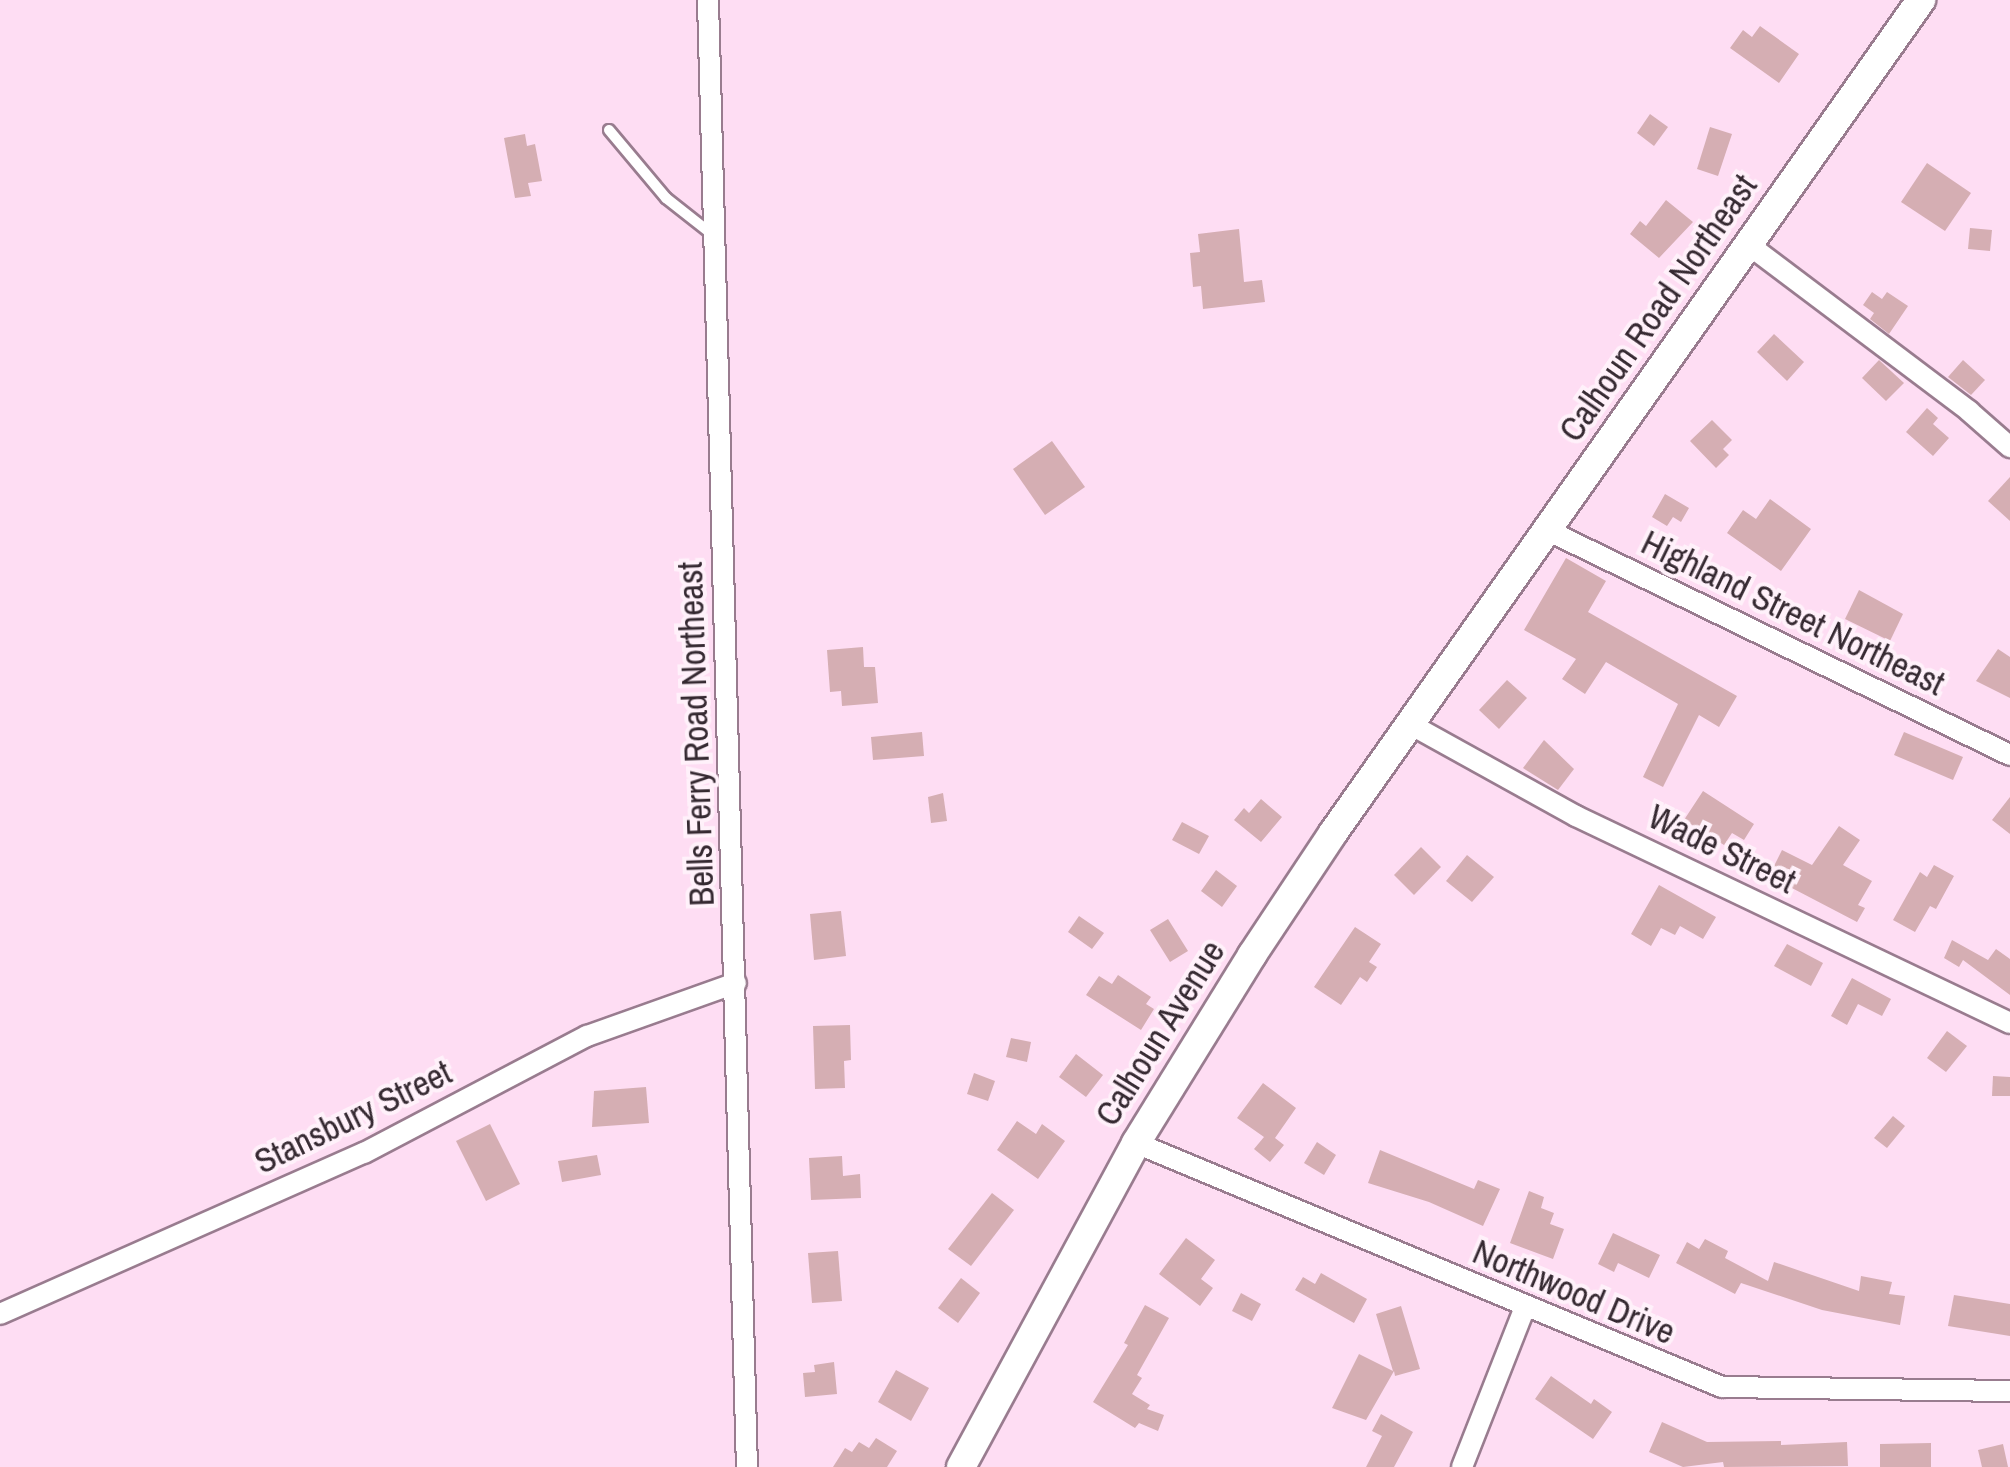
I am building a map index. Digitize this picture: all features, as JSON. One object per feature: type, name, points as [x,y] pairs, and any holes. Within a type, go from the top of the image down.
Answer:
[{"type":"street","name":"Bells Ferry Road Northeast","points":[[708,0],[747,1467]]},
{"type":"street","name":"Calhoun Road Northeast","points":[[1456,659],[1920,0]]},
{"type":"street","points":[[1749,245],[1969,411],[2010,447]]},
{"type":"street","name":"Highland Street Northeast","points":[[1547,530],[2010,755]]},
{"type":"street","name":"Calhoun Avenue","points":[[961,1467],[1136,1143],[1332,833],[1456,659]]},
{"type":"street","name":"Wade Street","points":[[1410,724],[1576,816],[2010,1023]]},
{"type":"street","name":"Stansbury Street","points":[[0,1314],[364,1153],[587,1036],[736,983]]},
{"type":"street","name":"Northwood Drive","points":[[1136,1143],[1722,1387],[2010,1391]]},
{"type":"street","points":[[1462,1467],[1524,1307]]},
{"type":"lane","points":[[608,130],[666,198],[714,236]]},
{"type":"building","points":[[1760,26],[1799,54],[1779,83],[1730,48],[1743,30],[1752,37]]},
{"type":"building","points":[[1650,114],[1668,127],[1654,146],[1637,133]]},
{"type":"building","points":[[1710,127],[1732,134],[1718,176],[1697,169]]},
{"type":"building","points":[[525,134],[527,146],[535,144],[542,181],[528,183],[531,196],[515,198],[504,138]]},
{"type":"building","points":[[1927,163],[1971,193],[1945,231],[1901,202]]},
{"type":"building","points":[[1666,200],[1693,222],[1659,258],[1630,234],[1640,221],[1646,226]]},
{"type":"building","points":[[1970,228],[1992,230],[1990,251],[1968,249]]},
{"type":"building","points":[[1239,229],[1244,282],[1262,280],[1265,302],[1203,309],[1201,286],[1193,287],[1190,253],[1200,252],[1198,234]]},
{"type":"building","points":[[1872,292],[1882,299],[1887,292],[1908,306],[1889,334],[1870,319],[1874,313],[1863,305]]},
{"type":"building","points":[[1774,334],[1804,362],[1787,381],[1757,352]]},
{"type":"building","points":[[1879,360],[1904,383],[1886,401],[1862,378]]},
{"type":"building","points":[[1963,360],[1985,380],[1971,395],[1948,377]]},
{"type":"building","points":[[1927,408],[1938,418],[1933,424],[1949,438],[1933,456],[1906,432]]},
{"type":"building","points":[[1712,420],[1732,440],[1723,449],[1729,455],[1716,468],[1690,441]]},
{"type":"building","points":[[1052,441],[1085,487],[1045,515],[1013,469]]},
{"type":"building","points":[[2010,477],[2010,521],[1988,501]]},
{"type":"building","points":[[1665,494],[1689,508],[1681,522],[1673,517],[1667,526],[1652,517]]},
{"type":"building","points":[[1770,499],[1811,529],[1781,571],[1727,533],[1743,510],[1756,519]]},
{"type":"building","points":[[1566,558],[1606,581],[1588,612],[1737,696],[1719,727],[1699,715],[1663,787],[1643,777],[1678,704],[1606,662],[1585,694],[1562,679],[1576,659],[1524,630]]},
{"type":"building","points":[[1859,590],[1903,614],[1890,641],[1845,619]]},
{"type":"building","points":[[863,647],[864,667],[875,667],[878,703],[842,706],[841,691],[830,692],[827,650]]},
{"type":"building","points":[[1998,649],[2010,657],[2010,698],[1976,681]]},
{"type":"building","points":[[1507,680],[1527,698],[1499,729],[1479,710]]},
{"type":"building","points":[[922,732],[924,756],[873,760],[871,737]]},
{"type":"building","points":[[1904,732],[1963,757],[1953,780],[1894,755]]},
{"type":"building","points":[[1544,740],[1574,769],[1558,790],[1523,768]]},
{"type":"building","points":[[1703,791],[1754,824],[1744,840],[1732,833],[1724,845],[1684,820]]},
{"type":"building","points":[[943,793],[947,821],[931,823],[928,797]]},
{"type":"building","points":[[2010,797],[2010,834],[1992,820]]},
{"type":"building","points":[[1261,799],[1282,817],[1261,842],[1234,820],[1244,808],[1249,813]]},
{"type":"building","points":[[1182,822],[1209,836],[1199,854],[1172,840]]},
{"type":"building","points":[[1839,826],[1860,840],[1843,865],[1872,881],[1858,905],[1865,908],[1857,922],[1769,876],[1782,850],[1812,865]]},
{"type":"building","points":[[1421,847],[1441,867],[1414,895],[1394,875]]},
{"type":"building","points":[[1467,855],[1494,877],[1472,902],[1446,881]]},
{"type":"building","points":[[1934,865],[1954,876],[1936,909],[1930,906],[1915,932],[1893,920],[1920,872],[1927,877]]},
{"type":"building","points":[[1216,870],[1237,886],[1222,907],[1201,891]]},
{"type":"building","points":[[1659,885],[1716,917],[1703,939],[1680,926],[1675,935],[1661,928],[1651,946],[1631,934]]},
{"type":"building","points":[[841,911],[846,956],[814,960],[810,914]]},
{"type":"building","points":[[1079,916],[1104,933],[1092,949],[1068,932]]},
{"type":"building","points":[[1168,919],[1188,951],[1170,962],[1150,930]]},
{"type":"building","points":[[1355,927],[1381,944],[1369,962],[1377,967],[1367,982],[1360,977],[1341,1005],[1314,987]]},
{"type":"building","points":[[1952,940],[1988,960],[1996,949],[2010,959],[2010,995],[1963,960],[1959,967],[1944,958]]},
{"type":"building","points":[[1787,944],[1823,963],[1811,986],[1774,966]]},
{"type":"building","points":[[1118,975],[1151,997],[1146,1004],[1154,1009],[1141,1030],[1086,995],[1099,976],[1112,984]]},
{"type":"building","points":[[1852,978],[1891,999],[1882,1016],[1858,1004],[1847,1025],[1831,1016]]},
{"type":"building","points":[[850,1025],[851,1060],[844,1061],[845,1088],[815,1089],[813,1026]]},
{"type":"building","points":[[1947,1031],[1967,1046],[1946,1072],[1927,1058]]},
{"type":"building","points":[[1011,1038],[1031,1042],[1027,1062],[1006,1057]]},
{"type":"building","points":[[1076,1054],[1103,1075],[1086,1097],[1059,1077]]},
{"type":"building","points":[[974,1073],[995,1081],[988,1101],[967,1094]]},
{"type":"building","points":[[1993,1076],[2010,1077],[2010,1096],[1992,1096]]},
{"type":"building","points":[[1263,1083],[1296,1108],[1275,1138],[1284,1145],[1270,1162],[1254,1149],[1264,1137],[1237,1118]]},
{"type":"building","points":[[646,1087],[649,1123],[592,1127],[594,1091]]},
{"type":"building","points":[[1893,1116],[1905,1126],[1887,1148],[1874,1138]]},
{"type":"building","points":[[1017,1121],[1036,1134],[1042,1124],[1065,1141],[1038,1179],[997,1150]]},
{"type":"building","points":[[490,1124],[520,1184],[486,1201],[456,1141]]},
{"type":"building","points":[[1317,1142],[1336,1155],[1324,1175],[1304,1163]]},
{"type":"building","points":[[1380,1150],[1474,1189],[1478,1180],[1500,1189],[1483,1226],[1429,1202],[1368,1183]]},
{"type":"building","points":[[597,1155],[601,1175],[562,1182],[558,1161]]},
{"type":"building","points":[[842,1156],[843,1176],[860,1174],[861,1198],[811,1200],[809,1158]]},
{"type":"building","points":[[1529,1191],[1544,1197],[1541,1208],[1554,1213],[1550,1224],[1564,1229],[1553,1259],[1510,1243]]},
{"type":"building","points":[[992,1193],[1014,1210],[971,1266],[948,1249]]},
{"type":"building","points":[[1613,1233],[1660,1255],[1649,1278],[1618,1263],[1614,1272],[1598,1264]]},
{"type":"building","points":[[1186,1238],[1215,1260],[1201,1279],[1213,1288],[1200,1306],[1159,1274]]},
{"type":"building","points":[[1705,1239],[1728,1251],[1725,1258],[1768,1281],[1774,1262],[1859,1291],[1861,1276],[1892,1282],[1889,1294],[1905,1296],[1900,1325],[1822,1310],[1741,1283],[1735,1294],[1676,1263],[1687,1242],[1699,1249]]},
{"type":"building","points":[[838,1251],[842,1301],[812,1303],[808,1253]]},
{"type":"building","points":[[1321,1273],[1367,1299],[1354,1323],[1295,1290],[1303,1277],[1315,1284]]},
{"type":"building","points":[[961,1278],[980,1293],[958,1323],[938,1308]]},
{"type":"building","points":[[1241,1293],[1261,1304],[1252,1321],[1232,1311]]},
{"type":"building","points":[[1954,1295],[2010,1304],[2010,1336],[1948,1326]]},
{"type":"building","points":[[1145,1305],[1169,1318],[1137,1375],[1142,1378],[1132,1394],[1150,1405],[1147,1409],[1164,1415],[1158,1431],[1139,1423],[1135,1428],[1093,1402],[1128,1345],[1124,1343]]},
{"type":"building","points":[[1401,1306],[1420,1369],[1395,1376],[1394,1371],[1366,1420],[1332,1408],[1359,1354],[1393,1371],[1376,1314]]},
{"type":"building","points":[[834,1362],[837,1394],[805,1397],[803,1373],[815,1372],[814,1365]]},
{"type":"building","points":[[896,1370],[929,1388],[911,1421],[878,1402]]},
{"type":"building","points":[[1551,1376],[1591,1404],[1594,1399],[1612,1412],[1593,1439],[1535,1399]]},
{"type":"building","points":[[1381,1414],[1413,1432],[1394,1467],[1366,1467],[1382,1436],[1372,1431]]},
{"type":"building","points":[[1662,1422],[1707,1442],[1847,1442],[1848,1466],[1724,1467],[1723,1462],[1683,1467],[1649,1452]]},
{"type":"building","points":[[876,1438],[897,1451],[887,1467],[833,1467],[845,1448],[852,1452],[859,1442],[869,1448]]},
{"type":"building","points":[[1931,1443],[1931,1467],[1880,1467],[1880,1444]]},
{"type":"building","points":[[2003,1444],[2008,1467],[1982,1467],[1978,1450]]}]
